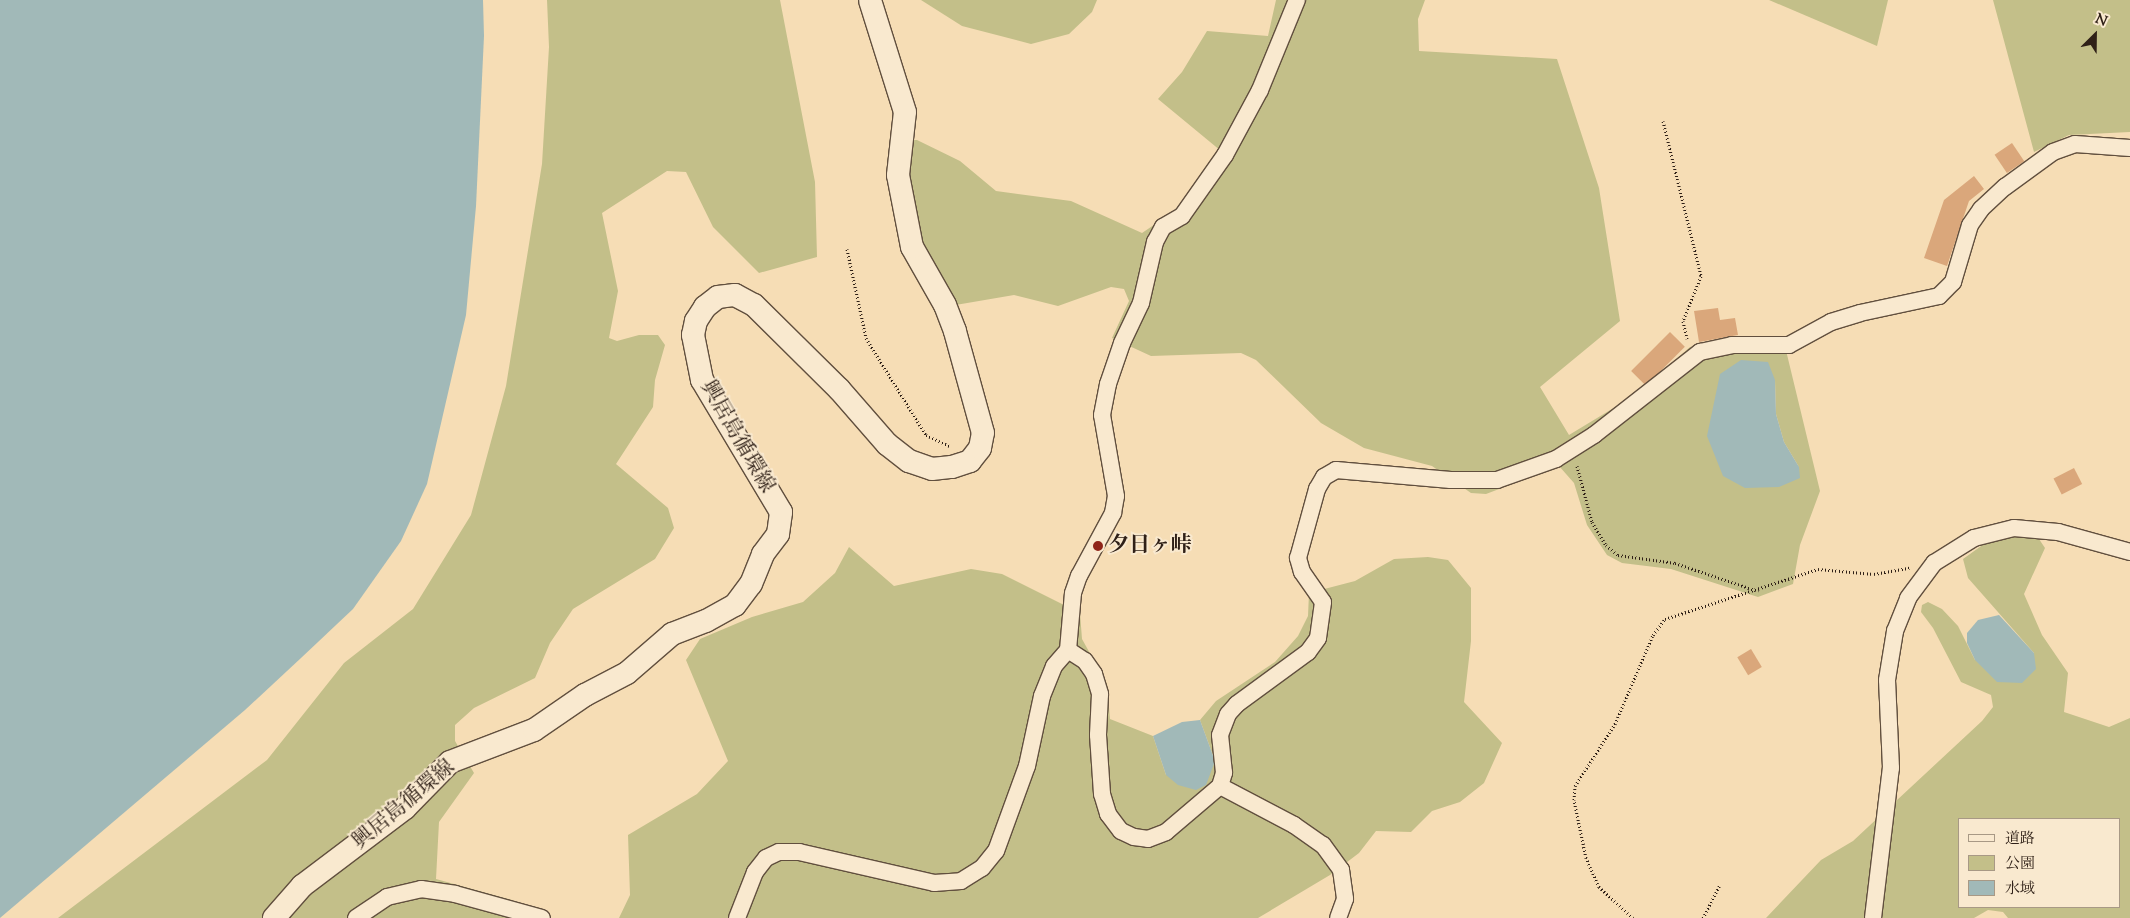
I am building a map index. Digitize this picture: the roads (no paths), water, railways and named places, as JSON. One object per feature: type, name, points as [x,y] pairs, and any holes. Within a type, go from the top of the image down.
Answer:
[{"type":"main road","name":"興居島循環線","points":[[274,918],[302,886],[405,808],[450,762],[534,730],[585,695],[627,674],[672,634],[735,605],[751,584],[763,554],[778,534],[781,512],[702,380],[693,335],[696,321],[705,307],[718,296],[735,295],[754,305],[832,382],[887,444],[909,461],[932,468],[952,467],[973,456],[980,448],[984,433],[955,332],[945,305],[912,247],[898,175],[905,112],[870,0]]},
{"type":"street","points":[[737,918],[755,872],[766,858],[778,852],[799,852],[934,883],[961,881],[982,868],[996,851],[1027,766],[1042,696],[1054,666],[1068,650],[1073,593],[1109,521],[1116,496],[1102,415],[1108,384],[1122,343],[1141,303],[1155,242],[1164,227],[1182,216],[1225,155],[1260,90],[1297,0]]},
{"type":"street","points":[[1068,650],[1085,661],[1094,674],[1100,694],[1098,735],[1102,794],[1108,814],[1121,831],[1148,839],[1166,832],[1220,786],[1224,773],[1220,735],[1228,714],[1237,704],[1308,652],[1318,638],[1323,602],[1302,572],[1298,558],[1317,489],[1324,477],[1336,470],[1452,480],[1497,480],[1556,459],[1658,386],[1691,356],[1732,345],[1789,345],[1831,322],[1860,312],[1939,296],[1954,282],[1970,225],[1981,208],[2005,188],[2054,152],[2075,144],[2130,148]]},
{"type":"street","points":[[1873,918],[1891,768],[1887,680],[1895,631],[1908,598],[1934,563],[1974,538],[2014,528],[2058,532],[2130,552]]},
{"type":"street","points":[[1220,786],[1294,825],[1323,845],[1341,870],[1345,899],[1338,918]]},
{"type":"street","points":[[356,918],[387,897],[421,889],[455,894],[542,918]]},
{"type":"water","points":[[0,0],[483,0],[484,36],[476,206],[466,315],[427,484],[401,541],[353,609],[301,658],[245,710],[0,918]]},
{"type":"water","points":[[1741,360],[1768,362],[1775,380],[1776,414],[1784,442],[1799,467],[1800,478],[1779,487],[1745,488],[1723,476],[1707,436],[1720,374]]},
{"type":"water","points":[[1999,615],[2034,653],[2036,669],[2022,683],[1997,682],[1975,660],[1967,643],[1967,633],[1978,620]]},
{"type":"water","points":[[1200,720],[1215,761],[1206,785],[1196,790],[1178,785],[1166,775],[1153,736],[1182,722]]},
{"type":"place","name":"夕日ヶ峠","points":[[1098,546]]}]
